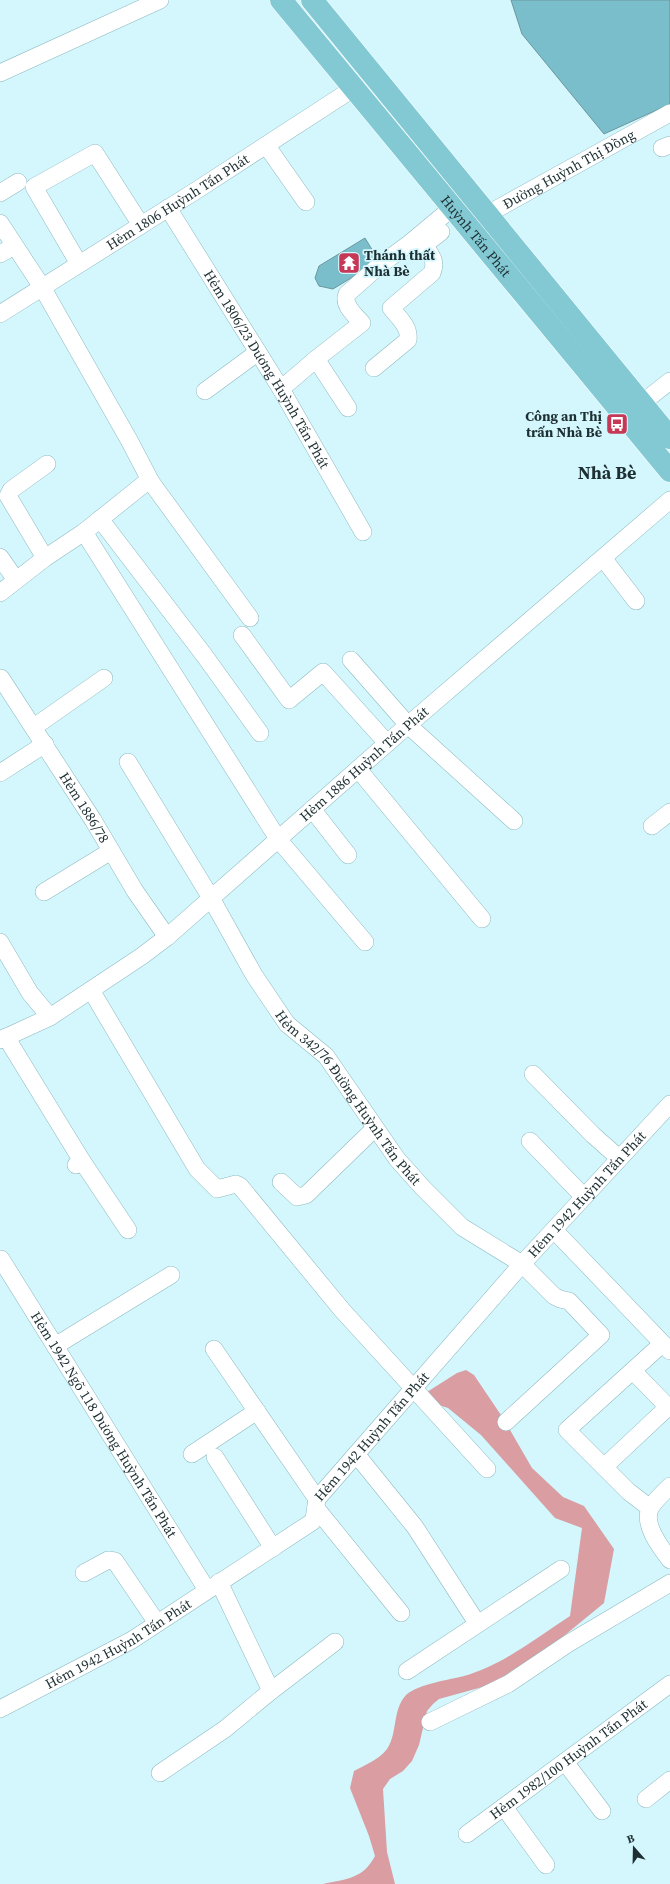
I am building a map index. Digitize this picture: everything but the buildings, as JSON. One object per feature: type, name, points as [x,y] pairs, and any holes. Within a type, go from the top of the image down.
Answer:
[{"type":"main road","name":"Huỳnh Tấn Phát","points":[[281,0],[670,471]]},
{"type":"main road","name":"Huỳnh Tấn Phát","points":[[312,0],[486,215],[670,438]]},
{"type":"street","points":[[0,73],[160,0]]},
{"type":"street","name":"Hẻm 1806 Huỳnh Tấn Phát","points":[[0,314],[354,88]]},
{"type":"street","name":"Đường Huỳnh Thị Đồng","points":[[460,217],[486,215],[670,113]]},
{"type":"street","points":[[266,145],[306,202]]},
{"type":"street","points":[[79,264],[34,186],[95,153],[141,225]]},
{"type":"street","points":[[0,193],[18,182]]},
{"type":"street","name":"Hẻm 1806/23 Dương Huỳnh Tấn Phát","points":[[168,208],[281,389],[363,532]]},
{"type":"street","points":[[281,389],[362,323],[347,306],[345,298],[347,294],[380,265],[410,243],[460,217]]},
{"type":"street","points":[[374,368],[408,340],[409,332],[407,328],[391,308],[432,273],[435,261],[424,245],[460,217]]},
{"type":"street","points":[[0,223],[7,250],[42,287],[151,482],[250,618]]},
{"type":"street","points":[[205,391],[258,352]]},
{"type":"street","points":[[316,359],[348,408]]},
{"type":"street","points":[[642,403],[670,380]]},
{"type":"street","points":[[45,558],[8,496],[11,490],[47,464]]},
{"type":"street","points":[[0,593],[45,558],[84,532],[144,484],[151,482]]},
{"type":"street","name":"Hẻm 1886 Huỳnh Tấn Phát","points":[[3,1038],[50,1017],[142,956],[166,937],[387,743],[670,500]]},
{"type":"street","points":[[100,519],[204,655],[260,733]]},
{"type":"street","points":[[84,532],[278,839],[365,942]]},
{"type":"street","points":[[0,557],[16,580]]},
{"type":"street","points":[[603,558],[636,601]]},
{"type":"street","points":[[242,636],[289,700],[323,672],[387,743]]},
{"type":"street","points":[[352,660],[408,725],[514,821]]},
{"type":"street","name":"Hẻm 1886/78","points":[[1,678],[45,744],[135,891],[166,937]]},
{"type":"street","points":[[34,727],[104,678]]},
{"type":"street","points":[[0,773],[45,744]]},
{"type":"street","name":"Hẻm 342/76 Đường Huỳnh Tấn Phát","points":[[128,762],[210,898],[254,975],[287,1024],[326,1056],[397,1159],[423,1188],[462,1227],[522,1264],[554,1296],[569,1301],[601,1336],[506,1422]]},
{"type":"street","points":[[358,769],[482,919]]},
{"type":"street","points":[[312,809],[348,855]]},
{"type":"street","points":[[652,826],[670,812]]},
{"type":"street","points":[[44,892],[111,850]]},
{"type":"street","points":[[0,942],[30,993],[50,1017]]},
{"type":"street","points":[[91,990],[197,1169],[215,1187],[218,1188],[236,1184],[240,1186],[342,1310],[488,1469]]},
{"type":"street","points":[[3,1038],[79,1163],[128,1230]]},
{"type":"street","points":[[533,1074],[593,1135],[619,1158]]},
{"type":"street","name":"Hẻm 1942 Huỳnh Tấn Phát","points":[[0,1709],[132,1640],[312,1522],[316,1503],[356,1454],[522,1264],[670,1104]]},
{"type":"street","points":[[281,1182],[297,1197],[306,1195],[375,1128]]},
{"type":"street","points":[[530,1141],[584,1197]]},
{"type":"street","points":[[554,1230],[666,1348],[633,1371],[567,1430],[629,1492],[650,1508]]},
{"type":"street","name":"Hẻm 1942 Ngõ 118 Dương Huỳnh Tấn Phát","points":[[1,1259],[213,1586],[271,1691]]},
{"type":"street","points":[[56,1346],[171,1275]]},
{"type":"street","points":[[214,1349],[257,1411],[316,1503],[401,1613]]},
{"type":"street","points":[[604,1467],[668,1407],[633,1371]]},
{"type":"street","points":[[192,1454],[257,1411]]},
{"type":"street","points":[[356,1454],[415,1527],[477,1623]]},
{"type":"street","points":[[215,1457],[272,1548]]},
{"type":"street","points":[[670,1486],[650,1508],[648,1517],[652,1532],[670,1560]]},
{"type":"street","points":[[84,1573],[108,1560],[115,1561],[121,1567],[157,1623]]},
{"type":"street","points":[[407,1671],[477,1623],[561,1569]]},
{"type":"street","points":[[430,1722],[508,1684],[568,1643],[670,1583]]},
{"type":"street","points":[[160,1773],[225,1729],[271,1691],[335,1642]]},
{"type":"street","name":"Hẻm 1982/100 Huỳnh Tấn Phát","points":[[467,1834],[670,1684]]},
{"type":"street","points":[[565,1762],[602,1810]]},
{"type":"street","points":[[646,1799],[670,1780]]},
{"type":"street","points":[[504,1807],[546,1865]]},
{"type":"shaded area","points":[[466,1370],[474,1375],[503,1418],[532,1468],[563,1497],[584,1506],[614,1549],[604,1603],[526,1667],[486,1686],[439,1699],[427,1711],[419,1745],[412,1761],[403,1771],[390,1779],[383,1789],[387,1852],[395,1884],[323,1884],[346,1879],[359,1874],[370,1864],[375,1856],[369,1836],[350,1788],[354,1771],[376,1759],[387,1749],[393,1736],[399,1708],[406,1695],[411,1691],[426,1685],[464,1676],[492,1665],[519,1650],[570,1616],[582,1528],[555,1518],[481,1435],[448,1408],[433,1403],[427,1392],[457,1373]]},
{"type":"place","name":"Thánh thất Nhà Bè","points":[[349,263]]},
{"type":"place","name":"Công an Thị trấn Nhà Bè","points":[[617,424]]},
{"type":"district","name":"Nhà Bè","points":[[607,473]]}]
